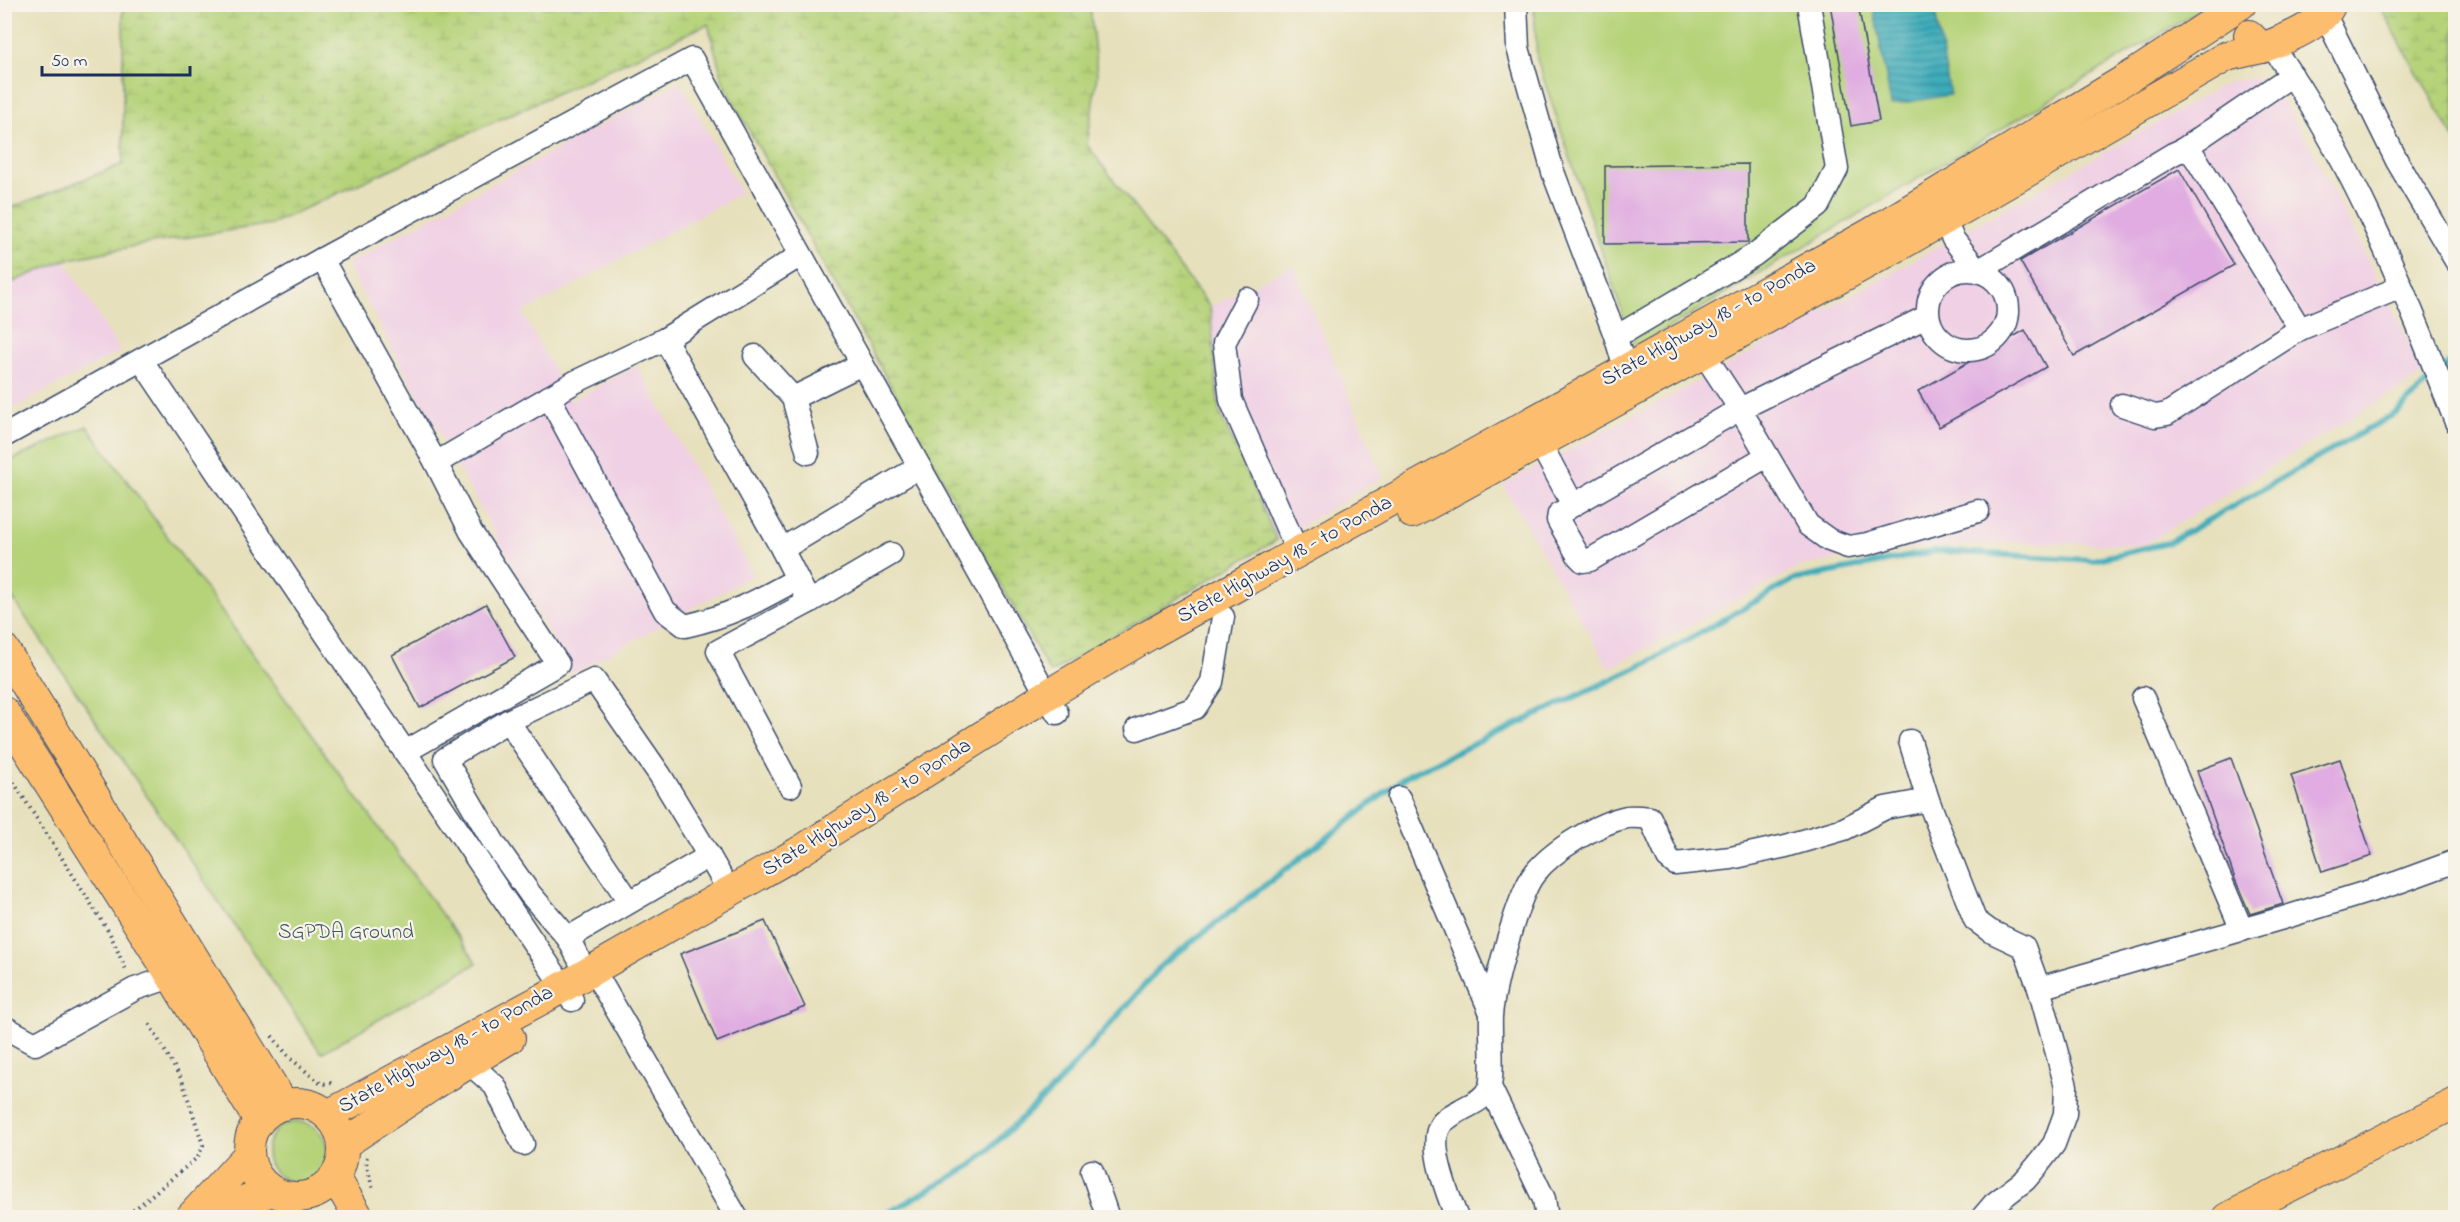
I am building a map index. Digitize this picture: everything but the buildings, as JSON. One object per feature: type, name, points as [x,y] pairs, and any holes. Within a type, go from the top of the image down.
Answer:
[{"type":"main road","points":[[2240,6],[2242,28],[2266,47]]},
{"type":"main road","name":"State Highway 18 - to Ponda","points":[[344,1144],[469,1063],[580,986],[729,891],[1052,704],[1222,617],[1540,443],[1629,382],[2240,6]]},
{"type":"main road","name":"State Highway 18 - to Ponda","points":[[328,1115],[580,986],[903,807],[1149,635],[1298,553],[1629,382],[1704,354],[1944,220],[2227,56],[2266,47],[2303,31],[2328,10]]},
{"type":"main road","points":[[4,649],[186,972],[259,1121]]},
{"type":"main road","points":[[6,715],[186,972],[284,1105]]},
{"type":"main road","points":[[300,1103],[315,1106],[335,1123],[344,1144],[344,1156],[335,1177],[314,1207],[272,1191],[256,1175],[249,1154],[253,1131],[259,1121],[270,1111],[284,1105],[300,1103]]},
{"type":"main road","points":[[2246,1213],[2456,1103]]},
{"type":"main road","points":[[192,1218],[249,1154]]},
{"type":"main road","points":[[335,1177],[359,1218]]},
{"type":"main road","points":[[192,1218],[272,1191]]},
{"type":"street","points":[[1516,4],[1518,48],[1553,172],[1615,335],[1629,382]]},
{"type":"street","points":[[1615,335],[1628,330],[1754,255],[1818,206],[1837,169],[1809,4]]},
{"type":"street","points":[[2328,10],[2397,161],[2456,261]]},
{"type":"street","points":[[2266,47],[2292,75],[2349,172],[2401,286],[2456,422]]},
{"type":"street","points":[[4,436],[692,59],[1052,704]]},
{"type":"street","points":[[1978,271],[2182,150],[2292,75]]},
{"type":"street","points":[[2182,150],[2192,153],[2197,160],[2300,329]]},
{"type":"street","points":[[1944,220],[1953,239],[1978,271]]},
{"type":"street","points":[[436,463],[575,382],[665,339],[801,255]]},
{"type":"street","points":[[322,260],[436,463],[471,532],[558,664],[405,752]]},
{"type":"street","points":[[1965,270],[1978,271],[1995,280],[2006,297],[2008,310],[2006,323],[2000,334],[1990,343],[1977,349],[1958,348],[1940,339],[1932,329],[1928,316],[1928,303],[1932,290],[1941,280],[1952,273],[1965,270]]},
{"type":"street","points":[[2122,405],[2155,416],[2167,414],[2300,329],[2401,286]]},
{"type":"street","points":[[1247,300],[1224,343],[1231,400],[1298,553]]},
{"type":"street","points":[[1767,456],[1590,560],[1583,561],[1579,557],[1557,520],[1559,514],[1573,505],[1740,409],[1928,316]]},
{"type":"street","points":[[665,339],[809,602]]},
{"type":"street","points":[[1704,354],[1740,409],[1808,525],[1829,540],[1848,547],[1867,544],[1978,511]]},
{"type":"street","points":[[755,356],[794,398],[808,453]]},
{"type":"street","points":[[142,361],[405,752],[580,986],[737,1218]]},
{"type":"street","points":[[794,398],[862,364]]},
{"type":"street","points":[[549,397],[665,611],[685,626],[748,607],[797,579]]},
{"type":"street","points":[[1540,443],[1573,505]]},
{"type":"street","points":[[782,549],[919,467]]},
{"type":"street","points":[[790,786],[718,651],[891,554]]},
{"type":"street","points":[[1137,729],[1195,708],[1212,681],[1222,617]]},
{"type":"street","points":[[580,986],[568,938],[530,894],[494,843],[445,759],[508,721],[594,680],[660,775],[729,891]]},
{"type":"street","points":[[2143,698],[2242,930]]},
{"type":"street","points":[[508,721],[629,901]]},
{"type":"street","points":[[1910,741],[1928,800],[1975,920],[1990,932],[2024,947],[2039,988],[2066,1086],[2065,1114],[2054,1144],[2025,1180],[1994,1204],[1982,1218]]},
{"type":"street","points":[[1399,798],[1491,1013]]},
{"type":"street","points":[[1547,1218],[1544,1199],[1490,1087],[1491,1013],[1499,972],[1517,913],[1533,875],[1555,853],[1598,828],[1628,817],[1650,818],[1668,858],[1675,864],[1786,846],[1844,829],[1886,808],[1928,800]]},
{"type":"street","points":[[568,938],[709,856]]},
{"type":"street","points":[[2039,988],[2242,930],[2456,861]]},
{"type":"street","points":[[4,1027],[35,1044],[135,989],[186,972]]},
{"type":"street","points":[[469,1063],[495,1086],[523,1144]]},
{"type":"street","points":[[1457,1218],[1444,1188],[1436,1137],[1440,1124],[1479,1100],[1490,1087]]},
{"type":"street","points":[[1092,1171],[1108,1218]]},
{"type":"path","points":[[4,767],[110,934],[135,989]]},
{"type":"path","points":[[124,1218],[198,1157],[203,1144],[182,1080],[148,1022]]},
{"type":"shaded area","points":[[2256,78],[2274,88],[2307,140],[2385,293],[2423,374],[2143,545],[2013,542],[1895,549],[1801,566],[1609,668],[1503,485],[1716,372],[2231,81]]},
{"type":"shaded area","points":[[680,82],[741,193],[522,313],[571,401],[637,366],[753,575],[572,674],[346,264]]},
{"type":"shaded area","points":[[65,261],[120,351],[5,413],[5,285]]},
{"type":"shaded area","points":[[1293,265],[1383,477],[1277,540],[1219,410],[1210,307]]},
{"type":"green space","points":[[123,5],[1090,5],[1097,75],[1087,145],[1210,307],[1219,410],[1277,540],[1050,673],[724,85],[708,24],[271,224],[145,244],[65,260],[5,285],[5,210],[123,164]]},
{"type":"green space","points":[[1534,5],[2206,5],[1636,347],[1628,330],[1537,59]]},
{"type":"green space","points":[[2380,5],[2455,5],[2455,140],[2383,12]]},
{"type":"green space","name":"SGPDA Ground","points":[[87,426],[477,963],[321,1053],[5,587],[5,463]]},
{"type":"green space","points":[[297,1122],[314,1127],[322,1135],[327,1152],[322,1169],[314,1177],[297,1182],[280,1177],[272,1169],[267,1152],[272,1135],[280,1127]]},
{"type":"water","points":[[1873,5],[1934,5],[1950,95],[1891,105]]},
{"type":"waterway","points":[[2441,371],[2456,357]]},
{"type":"waterway","points":[[879,1218],[972,1165],[1054,1088],[1163,964],[1408,775],[1647,663],[1793,580],[1936,551],[2093,560],[2168,543],[2396,413],[2433,378]]}]
